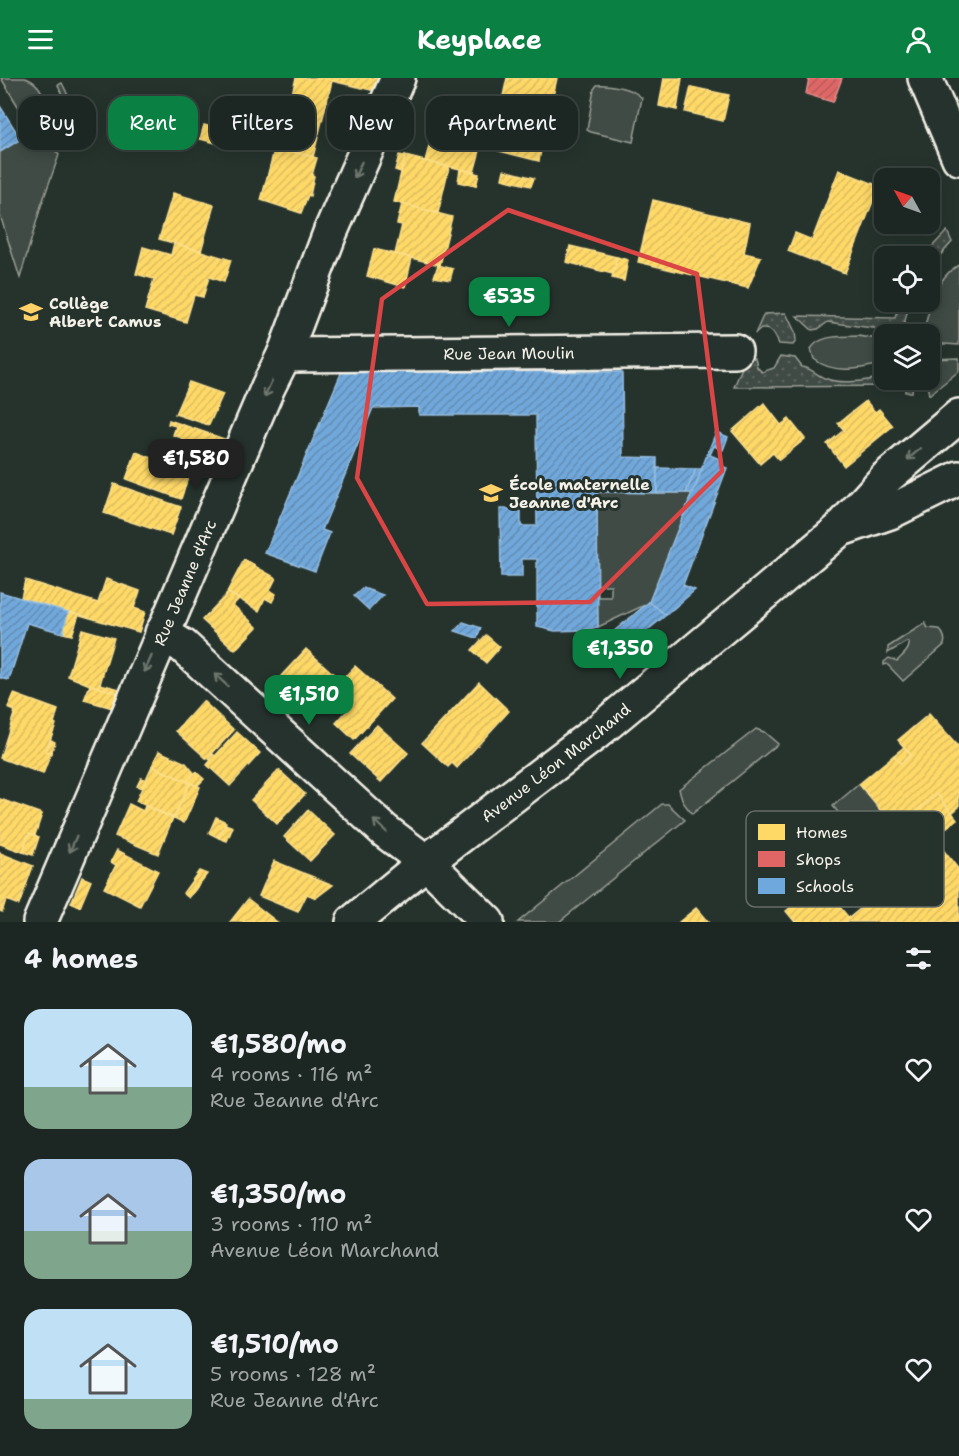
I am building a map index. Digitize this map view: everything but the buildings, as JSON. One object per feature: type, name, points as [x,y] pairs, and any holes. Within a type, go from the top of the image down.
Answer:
[{"type":"street","name":"Rue Jeanne d'Arc","points":[[40,922],[162,633],[284,355],[330,233],[398,78]]},
{"type":"street","points":[[939,91],[959,158]]},
{"type":"street","name":"Rue Jean Moulin","points":[[284,355],[735,351]]},
{"type":"street","name":"Avenue Léon Marchand","points":[[353,922],[426,862],[597,732],[839,530],[887,477],[959,416]]},
{"type":"street","name":"Avenue Léon Marchand","points":[[839,530],[890,512],[959,478]]},
{"type":"street","points":[[162,633],[183,646],[385,831],[426,862],[487,922]]},
{"type":"highlighted area","points":[[508,210],[697,274],[722,471],[590,602],[427,604],[357,478],[382,299]]},
{"type":"shaded area","points":[[1,78],[25,78],[39,87],[42,96],[18,96],[18,106]]},
{"type":"shaded area","points":[[62,83],[68,96],[62,96],[58,85]]},
{"type":"shaded area","points":[[597,85],[621,87],[642,98],[633,142],[587,130],[594,89]]},
{"type":"shaded area","points":[[18,140],[18,150],[55,150],[59,155],[20,278],[0,215],[0,152]]},
{"type":"shaded area","points":[[947,231],[952,242],[940,256],[940,246],[933,246]]},
{"type":"shaded area","points":[[959,265],[959,345],[940,344],[940,324],[926,324],[929,312],[940,312],[940,284],[951,270]]},
{"type":"shaded area","points":[[897,312],[907,312],[904,324],[874,324],[874,328],[828,322],[812,330],[797,316],[895,318]]},
{"type":"shaded area","points":[[786,313],[795,332],[796,341],[793,345],[779,344],[775,335],[768,330],[761,329],[755,334],[764,314]]},
{"type":"shaded area","points":[[858,336],[874,338],[874,365],[857,369],[839,369],[814,359],[811,349],[815,344],[832,337]]},
{"type":"shaded area","points":[[781,356],[795,358],[802,367],[823,378],[841,382],[874,379],[874,386],[734,387],[746,358],[755,358],[757,367],[762,372],[774,368]]},
{"type":"shaded area","points":[[959,358],[959,371],[940,386],[940,359]]},
{"type":"shaded area","points":[[597,492],[693,493],[649,603],[598,627],[597,597],[611,597],[611,585],[597,585]]},
{"type":"shaded area","points":[[925,623],[928,628],[939,629],[943,634],[944,645],[903,681],[887,664],[884,665],[884,662],[889,658],[897,661],[907,650],[909,643],[906,642],[888,653],[888,647]]},
{"type":"shaded area","points":[[756,729],[764,732],[778,744],[692,814],[683,802],[679,789]]},
{"type":"shaded area","points":[[859,784],[880,811],[837,811],[833,806]]},
{"type":"shaded area","points":[[662,804],[668,804],[685,820],[559,922],[518,922]]},
{"type":"place","name":"Collège Albert Camus","points":[[31,312]]},
{"type":"place","name":"École maternelle Jeanne d'Arc","points":[[491,493]]}]
